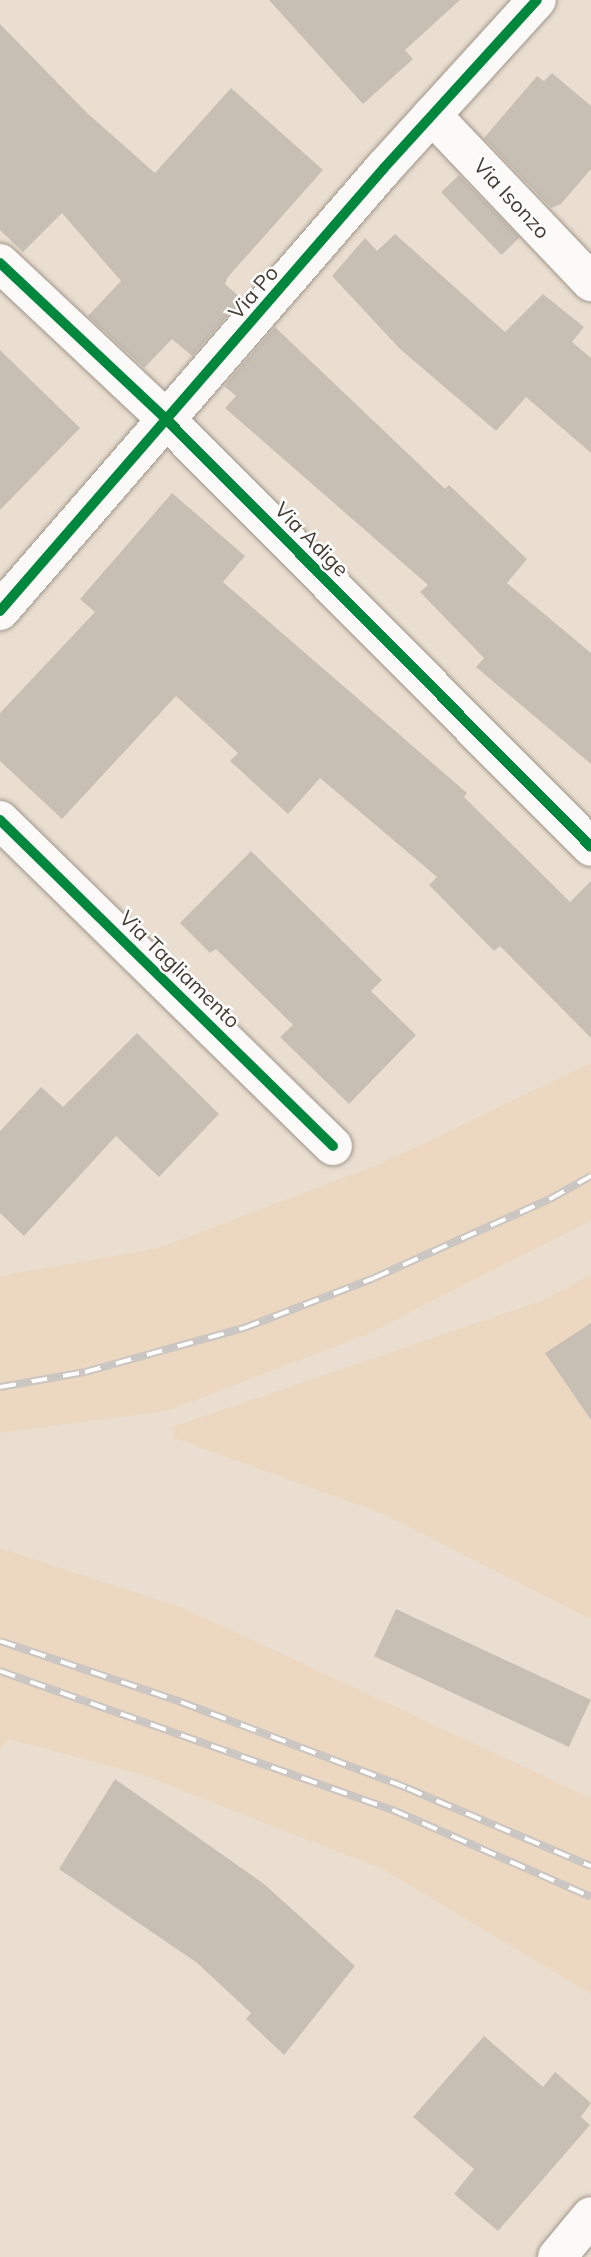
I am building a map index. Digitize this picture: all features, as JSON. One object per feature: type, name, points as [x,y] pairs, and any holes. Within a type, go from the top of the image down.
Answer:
[{"type":"street","name":"Via Po","points":[[0,611],[432,115],[537,0]]},
{"type":"street","name":"Via Isonzo","points":[[432,115],[591,282]]},
{"type":"street","name":"Via Adige","points":[[0,263],[168,421],[591,847]]},
{"type":"street","name":"Via Tagliamento","points":[[0,820],[333,1146]]},
{"type":"street","points":[[557,2257],[591,2216]]},
{"type":"shaded area","points":[[591,1063],[591,1221],[365,1335],[167,1411],[0,1433],[0,1276],[159,1248],[382,1163]]},
{"type":"shaded area","points":[[591,1275],[591,1619],[383,1514],[174,1438],[172,1427],[538,1302]]},
{"type":"shaded area","points":[[0,1548],[186,1609],[591,1798],[591,1994],[382,1869],[140,1774],[9,1739],[0,1749]]},
{"type":"building","points":[[269,0],[460,0],[405,50],[413,59],[363,104]]},
{"type":"building","points":[[0,24],[87,113],[155,173],[231,88],[323,170],[227,278],[225,284],[242,299],[192,356],[172,339],[144,368],[88,316],[121,281],[62,213],[23,252],[0,230]]},
{"type":"building","points":[[552,73],[591,106],[591,169],[561,204],[551,208],[484,138],[537,76],[544,81]]},
{"type":"building","points":[[459,175],[519,238],[501,255],[441,192]]},
{"type":"building","points":[[395,234],[505,332],[543,294],[584,327],[572,342],[591,358],[591,453],[526,397],[496,431],[400,349],[332,276],[365,238],[377,251]]},
{"type":"building","points":[[275,327],[445,489],[449,485],[527,559],[507,583],[591,653],[591,764],[476,667],[484,658],[420,592],[428,585],[225,408],[236,396],[224,386]]},
{"type":"building","points":[[0,350],[80,428],[0,510]]},
{"type":"building","points":[[172,493],[245,556],[223,582],[467,793],[464,797],[570,902],[591,881],[591,1038],[500,946],[494,951],[429,885],[437,877],[320,778],[288,814],[230,761],[238,753],[176,696],[62,819],[0,761],[0,713],[95,612],[80,599]]},
{"type":"building","points":[[251,851],[382,980],[371,991],[416,1035],[349,1104],[280,1037],[293,1025],[216,949],[210,953],[180,923]]},
{"type":"building","points":[[137,1033],[219,1114],[159,1177],[116,1136],[24,1236],[0,1213],[0,1131],[41,1087],[63,1107]]},
{"type":"building","points":[[591,1323],[591,1420],[545,1353]]},
{"type":"building","points":[[396,1609],[591,1700],[569,1747],[374,1656]]},
{"type":"building","points":[[115,1779],[264,1884],[355,1966],[284,2055],[246,2019],[251,2013],[196,1962],[59,1869]]},
{"type":"building","points":[[484,2036],[543,2087],[555,2072],[591,2103],[581,2117],[590,2125],[498,2231],[454,2194],[474,2169],[413,2117]]},
{"type":"railway","points":[[0,1387],[85,1372],[244,1328],[374,1278],[550,1199],[591,1176]]},
{"type":"railway","points":[[0,1641],[181,1702],[407,1788],[591,1866]]},
{"type":"railway","points":[[0,1671],[393,1810],[591,1897]]},
{"type":"cycle path","points":[[0,611],[384,168],[537,0]]},
{"type":"cycle path","points":[[0,263],[168,421],[591,847]]},
{"type":"cycle path","points":[[0,820],[333,1146]]}]
